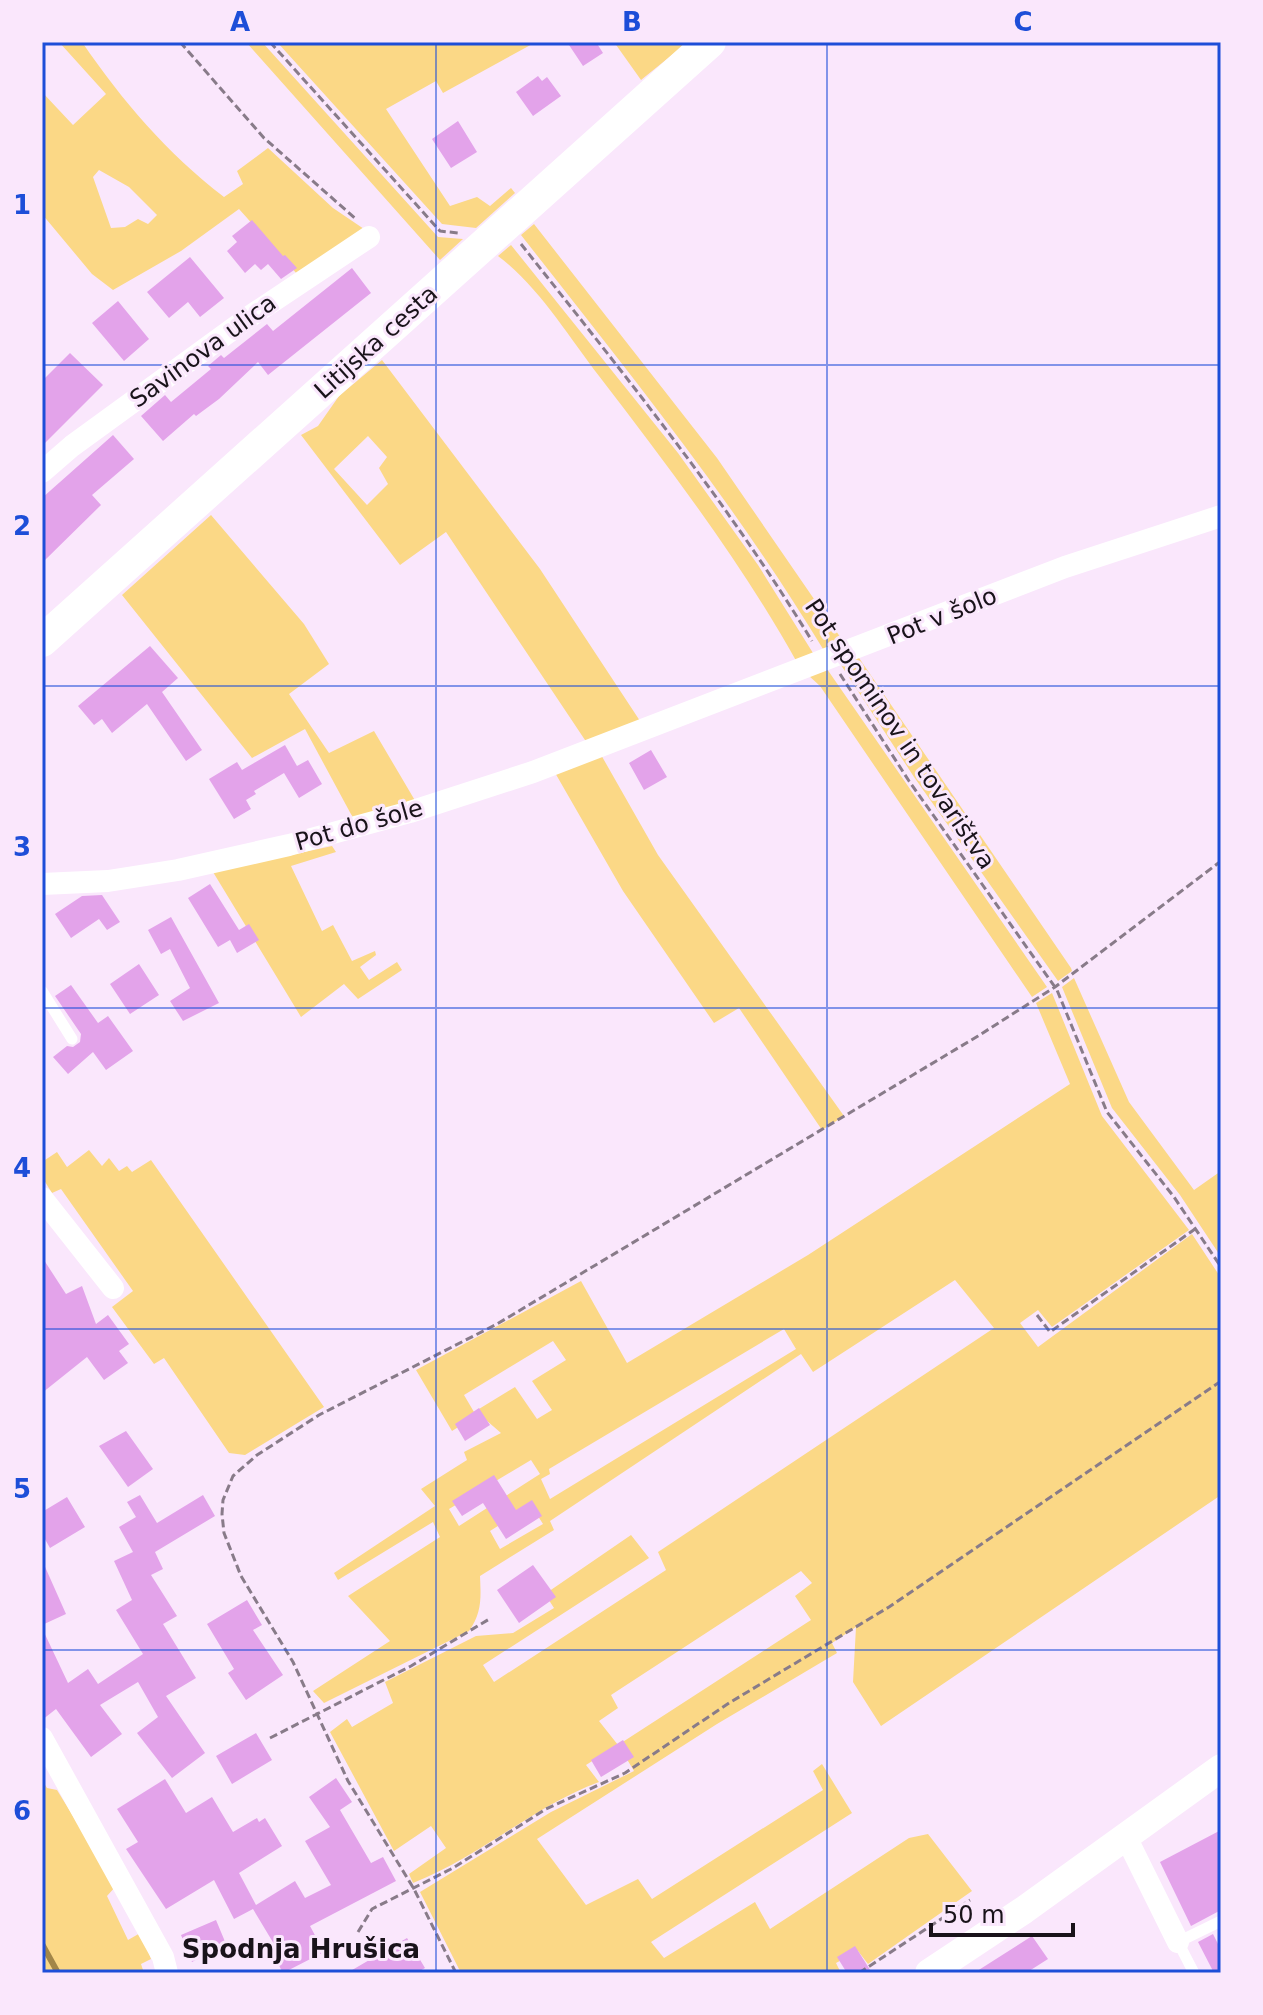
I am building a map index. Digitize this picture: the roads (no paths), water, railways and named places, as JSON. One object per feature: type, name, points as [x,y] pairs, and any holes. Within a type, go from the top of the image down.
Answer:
[{"type":"main road","name":"Litijska cesta","points":[[42,641],[710,42]]},
{"type":"street","name":"Savinova ulica","points":[[42,472],[72,446],[364,230]]},
{"type":"street","name":"Pot v šolo","points":[[664,721],[828,661],[1079,562],[1221,516]]},
{"type":"street","name":"Pot do šole","points":[[42,884],[108,881],[289,845],[533,772],[664,721]]},
{"type":"street","points":[[42,1198],[113,1288]]},
{"type":"street","points":[[42,1738],[163,1957],[167,1973]]},
{"type":"street","points":[[929,1973],[1221,1768]]},
{"type":"street","points":[[1126,1837],[1178,1942]]},
{"type":"lane","points":[[42,991],[72,1039]]},
{"type":"lane","points":[[1194,1973],[1178,1942],[1221,1921]]},
{"type":"waterway","points":[[42,1944],[58,1973]]},
{"type":"district","name":"Spodnja Hrušica","points":[[301,1949]]}]
